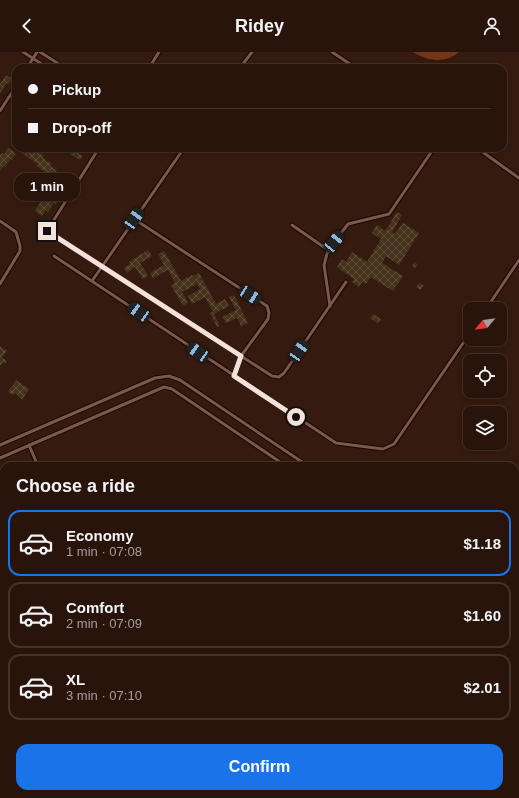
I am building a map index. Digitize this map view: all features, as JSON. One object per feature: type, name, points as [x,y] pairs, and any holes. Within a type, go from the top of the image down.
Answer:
[{"type":"lane","points":[[23,52],[41,64]]},
{"type":"lane","points":[[30,64],[37,52]]},
{"type":"lane","points":[[40,52],[59,64]]},
{"type":"lane","points":[[151,64],[159,52]]},
{"type":"lane","points":[[243,64],[252,52]]},
{"type":"lane","points":[[332,52],[350,64]]},
{"type":"lane","points":[[0,109],[12,92]]},
{"type":"lane","points":[[96,152],[47,231],[272,376],[279,377],[284,373],[346,282]]},
{"type":"lane","points":[[92,281],[181,152]]},
{"type":"lane","points":[[330,306],[324,265],[328,250],[348,224],[389,214],[431,152]]},
{"type":"lane","points":[[483,152],[519,178]]},
{"type":"lane","points":[[134,219],[267,306],[269,313],[268,319],[241,356],[234,376]]},
{"type":"lane","points":[[0,221],[15,230],[18,234],[20,246],[19,253],[0,284]]},
{"type":"lane","points":[[292,226],[328,250]]},
{"type":"lane","points":[[54,256],[333,442],[378,449],[387,448],[397,442],[463,343]]},
{"type":"lane","points":[[491,302],[519,260]]},
{"type":"lane","points":[[0,445],[155,378],[169,376],[180,380],[302,462]]},
{"type":"lane","points":[[0,458],[160,388],[166,388],[172,389],[280,462]]},
{"type":"lane","points":[[29,445],[36,462]]},
{"type":"shaded area","points":[[413,52],[459,52],[454,56],[442,60],[436,60]]},
{"type":"building","points":[[6,75],[12,79],[0,93],[0,84]]},
{"type":"building","points":[[8,148],[12,152],[16,153],[12,160],[10,159],[5,167],[3,166],[0,171],[0,155],[2,153],[4,154]]},
{"type":"building","points":[[38,152],[44,156],[43,158],[52,164],[50,166],[57,170],[52,177],[37,166],[38,164],[21,153]]},
{"type":"building","points":[[72,152],[76,152],[83,156],[80,160],[70,154]]},
{"type":"building","points":[[58,180],[66,185],[62,191],[64,192],[56,204],[54,203],[48,212],[46,210],[42,216],[35,211],[48,190],[51,192]]},
{"type":"building","points":[[397,212],[402,215],[392,232],[395,234],[403,223],[419,233],[399,265],[386,256],[382,263],[403,276],[393,291],[371,277],[366,284],[362,282],[359,287],[352,282],[354,279],[337,267],[342,259],[346,262],[352,252],[367,262],[381,239],[372,233],[377,225],[385,231]]},
{"type":"building","points":[[148,250],[152,256],[140,263],[148,276],[143,279],[135,267],[127,273],[124,268],[130,264],[129,262]]},
{"type":"building","points":[[164,251],[181,281],[192,275],[197,284],[182,292],[188,303],[183,306],[171,285],[175,283],[168,270],[153,278],[150,273],[164,265],[158,254]]},
{"type":"building","points":[[415,262],[418,265],[415,268],[412,266]]},
{"type":"building","points":[[199,273],[216,304],[225,299],[229,306],[214,314],[220,326],[217,327],[210,313],[213,312],[205,297],[192,304],[188,296],[200,289],[193,276]]},
{"type":"building","points":[[420,283],[424,286],[420,290],[416,287]]},
{"type":"building","points":[[234,295],[248,323],[241,326],[237,318],[226,323],[222,317],[236,310],[229,297]]},
{"type":"building","points":[[373,314],[381,319],[378,323],[370,318]]},
{"type":"building","points":[[0,346],[7,351],[2,358],[7,361],[5,364],[3,362],[0,366]]},
{"type":"building","points":[[16,380],[29,389],[22,400],[15,393],[13,395],[8,392]]},
{"type":"route","points":[[47,231],[241,356],[234,376],[296,417]]}]
